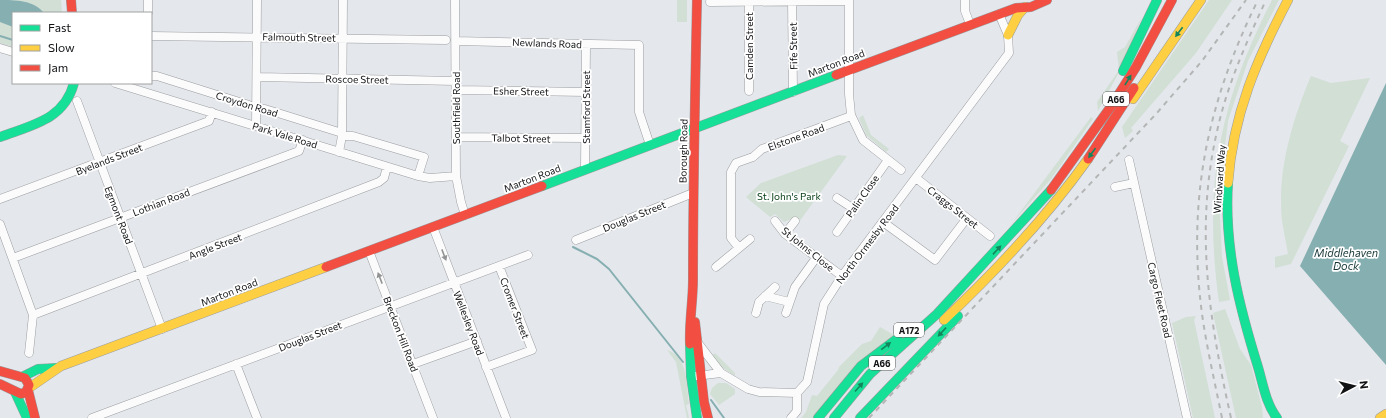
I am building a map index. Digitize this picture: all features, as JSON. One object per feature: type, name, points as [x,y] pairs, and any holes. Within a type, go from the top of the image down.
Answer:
[{"type":"main road","points":[[71,0],[72,12]]},
{"type":"main road","name":"Borough Road","points":[[697,0],[693,193],[693,302],[690,328],[691,376],[697,418]]},
{"type":"main road","name":"Marton Road","points":[[15,392],[24,394],[34,382],[57,368],[794,92],[970,24],[1022,5],[1047,0]]},
{"type":"main road","points":[[1050,192],[1062,166],[1091,124],[1124,70],[1157,0]]},
{"type":"main road","name":"A66","points":[[834,418],[870,374],[937,314],[1050,192],[1112,104],[1144,53],[1172,0]]},
{"type":"main road","name":"A66","points":[[847,418],[872,386],[931,332],[1005,260],[1040,222],[1115,121],[1182,0]]},
{"type":"main road","name":"A66","points":[[1115,121],[1126,111],[1147,77],[1201,0]]},
{"type":"main road","name":"Windward Way","points":[[1274,416],[1238,301],[1229,251],[1226,204],[1233,141],[1246,91],[1264,45],[1288,0]]},
{"type":"main road","points":[[1008,35],[1022,5]]},
{"type":"main road","points":[[0,137],[55,115],[72,96],[74,84]]},
{"type":"main road","name":"A172","points":[[860,418],[978,295],[1005,260]]},
{"type":"main road","name":"A172","points":[[818,418],[847,381],[861,366],[920,321],[971,278]]},
{"type":"main road","name":"Borough Road","points":[[693,302],[704,402],[708,418]]},
{"type":"main road","name":"Marton Road","points":[[20,378],[28,372],[40,369],[57,368]]},
{"type":"main road","points":[[0,371],[29,382],[28,389],[35,418]]},
{"type":"main road","points":[[20,378],[13,383],[15,392],[27,418]]},
{"type":"main road","points":[[0,384],[15,392]]},
{"type":"main road","points":[[1380,418],[1386,414]]},
{"type":"street","points":[[148,0],[148,12]]},
{"type":"street","points":[[256,126],[258,77],[257,0]]},
{"type":"street","points":[[339,152],[342,134],[343,0]]},
{"type":"street","name":"Southfield Road","points":[[456,0],[456,176],[465,215]]},
{"type":"street","points":[[710,2],[849,0],[849,94],[851,116],[863,140],[901,170]]},
{"type":"street","points":[[965,0],[965,11],[970,24]]},
{"type":"street","name":"Camden Street","points":[[748,91],[749,1]]},
{"type":"street","name":"Fife Street","points":[[792,1],[794,92]]},
{"type":"street","name":"North Ormesby Road","points":[[797,393],[807,382],[824,304],[842,276],[1009,53],[1008,35],[999,14]]},
{"type":"street","name":"Falmouth Street","points":[[152,36],[446,40]]},
{"type":"street","name":"Newlands Road","points":[[456,41],[639,45],[639,112],[650,145]]},
{"type":"street","name":"Stamford Street","points":[[585,169],[586,44]]},
{"type":"street","points":[[0,48],[12,52]]},
{"type":"street","name":"Croydon Road","points":[[152,76],[157,76],[249,105],[256,109],[265,109],[342,134],[424,157],[418,176]]},
{"type":"street","name":"Roscoe Street","points":[[258,77],[456,81]]},
{"type":"street","name":"Park Vale Road","points":[[118,84],[418,176],[430,178],[456,176]]},
{"type":"street","points":[[148,84],[148,93]]},
{"type":"street","name":"Esher Street","points":[[456,90],[586,92]]},
{"type":"street","name":"Egmont Road","points":[[77,101],[162,329]]},
{"type":"street","name":"Byelands Street","points":[[0,199],[209,120],[212,112]]},
{"type":"street","name":"Elstone Road","points":[[739,248],[731,238],[731,172],[736,163],[753,157],[762,149],[851,116]]},
{"type":"street","name":"Talbot Street","points":[[456,137],[585,138]]},
{"type":"street","name":"Lothian Road","points":[[13,258],[299,151],[303,140]]},
{"type":"street","name":"Palin Close","points":[[837,232],[888,160]]},
{"type":"street","name":"Cargo Fleet Road","points":[[1129,160],[1187,418]]},
{"type":"street","name":"Angle Street","points":[[33,315],[379,182],[384,178],[387,167]]},
{"type":"street","name":"Craggs Street","points":[[916,178],[990,236]]},
{"type":"street","points":[[1115,187],[1134,183]]},
{"type":"street","name":"Douglas Street","points":[[576,240],[693,193]]},
{"type":"street","points":[[837,198],[854,209]]},
{"type":"street","points":[[883,222],[935,260],[967,218]]},
{"type":"street","name":"St Johns Close","points":[[775,221],[785,234],[842,276]]},
{"type":"street","points":[[785,234],[795,221]]},
{"type":"street","points":[[0,224],[33,315],[29,353]]},
{"type":"street","name":"Wellesley Road","points":[[433,227],[506,418]]},
{"type":"street","points":[[716,267],[750,239]]},
{"type":"street","name":"Breckon Hill Road","points":[[369,251],[433,418]]},
{"type":"street","name":"Douglas Street","points":[[92,418],[528,255]]},
{"type":"street","points":[[786,313],[795,287],[816,258]]},
{"type":"street","name":"Cromer Street","points":[[486,367],[532,350],[499,266]]},
{"type":"street","points":[[756,312],[759,302],[775,287]]},
{"type":"street","points":[[765,296],[789,302]]},
{"type":"street","points":[[413,364],[476,341]]},
{"type":"street","points":[[698,343],[721,373],[748,389],[759,392],[797,393],[797,411],[791,418]]},
{"type":"street","points":[[236,364],[257,418]]},
{"type":"street","points":[[691,376],[721,373]]},
{"type":"green space","points":[[0,0],[61,0],[62,12],[12,12],[12,47],[0,43]]},
{"type":"green space","points":[[677,0],[687,0],[687,22],[677,22]]},
{"type":"green space","points":[[1209,0],[1232,0],[1196,53],[1131,128],[1133,131],[1125,138],[1122,127]]},
{"type":"green space","points":[[1272,0],[1279,0],[1248,61],[1228,121],[1219,196],[1222,257],[1230,300],[1219,302],[1213,221],[1215,183],[1220,146],[1228,110],[1239,74]]},
{"type":"green space","points":[[1142,17],[1118,74],[1098,111],[1097,102],[1119,70],[1117,52],[1125,47]]},
{"type":"green space","points":[[1311,76],[1331,83],[1370,78],[1340,141],[1349,146],[1291,264],[1275,268],[1275,257],[1288,254],[1282,221],[1281,202],[1284,165],[1292,128]]},
{"type":"green space","points":[[863,115],[871,135],[889,149],[886,152],[866,135],[859,118]]},
{"type":"green space","points":[[1091,117],[1093,119],[1051,179],[1012,223]]},
{"type":"green space","name":"St. John's Park","points":[[838,155],[847,156],[799,222],[793,218],[784,222],[775,214],[770,217],[746,197],[761,183]]},
{"type":"green space","points":[[1225,309],[1240,349],[1251,365],[1262,407],[1263,418],[1236,418],[1213,313]]},
{"type":"green space","points":[[1196,316],[1194,320],[1215,418],[1193,418],[1172,323],[1186,317]]},
{"type":"green space","points":[[880,327],[894,335],[814,418],[801,418],[806,412],[812,395],[817,396],[839,367],[862,344],[871,341]]},
{"type":"green space","points":[[667,350],[674,354],[683,365],[687,381],[689,404],[686,405],[689,418],[687,418],[676,362]]},
{"type":"green space","points":[[715,353],[735,373],[735,376],[720,366],[711,356]]},
{"type":"green space","points":[[718,383],[726,383],[735,389],[735,394],[719,405],[710,394],[712,388]]},
{"type":"water","points":[[0,0],[30,3],[35,5],[43,12],[12,12],[12,27],[0,22]]},
{"type":"water","name":"Middlehaven Dock","points":[[1386,83],[1386,365],[1300,266]]},
{"type":"waterway","points":[[0,36],[12,40]]},
{"type":"waterway","points":[[573,247],[597,259],[609,269],[683,362]]},
{"type":"waterway","points":[[711,400],[724,418]]},
{"type":"railway","points":[[869,418],[1156,114],[1202,61],[1246,0]]},
{"type":"railway","points":[[1222,418],[1202,314],[1198,272],[1197,231],[1200,192],[1205,153],[1214,115],[1240,38],[1258,0]]},
{"type":"railway","points":[[1231,418],[1216,345],[1207,273],[1207,201],[1211,164],[1222,111],[1239,62],[1266,0]]},
{"type":"traffic: fast","points":[[1123,71],[1157,0]]},
{"type":"traffic: fast","points":[[542,186],[836,75]]},
{"type":"traffic: fast","points":[[0,137],[35,124],[55,113],[63,105],[74,84]]},
{"type":"traffic: fast","points":[[1228,183],[1228,230],[1234,276],[1265,394],[1270,407],[1277,418]]},
{"type":"traffic: fast","points":[[834,418],[870,374],[937,314],[1051,190]]},
{"type":"traffic: fast","points":[[860,418],[958,316]]},
{"type":"traffic: fast","points":[[818,418],[861,366],[898,338]]},
{"type":"traffic: fast","points":[[690,344],[691,376],[697,418]]},
{"type":"traffic: fast","points":[[22,377],[38,369],[57,368]]},
{"type":"traffic: fast","points":[[15,392],[27,418]]},
{"type":"traffic: slow","points":[[1133,99],[1201,0]]},
{"type":"traffic: slow","points":[[1228,183],[1235,134],[1248,88],[1266,44],[1288,0]]},
{"type":"traffic: slow","points":[[1008,35],[1018,15],[1025,7]]},
{"type":"traffic: slow","points":[[944,320],[983,282],[1038,223],[1088,159]]},
{"type":"traffic: slow","points":[[29,388],[61,366],[326,267]]},
{"type":"traffic: slow","points":[[1380,418],[1386,414]]},
{"type":"traffic: jam","points":[[71,0],[72,12]]},
{"type":"traffic: jam","points":[[690,344],[693,280],[697,0]]},
{"type":"traffic: jam","points":[[836,75],[1016,8],[1031,7],[1047,0]]},
{"type":"traffic: jam","points":[[1051,190],[1112,105],[1136,67],[1172,0]]},
{"type":"traffic: jam","points":[[1088,159],[1134,88]]},
{"type":"traffic: jam","points":[[326,267],[542,186]]},
{"type":"traffic: jam","points":[[695,322],[704,402],[708,418]]},
{"type":"traffic: jam","points":[[0,371],[25,378],[29,385],[26,392],[21,394],[0,384]]},
{"type":"traffic: jam","points":[[28,390],[35,418]]}]
